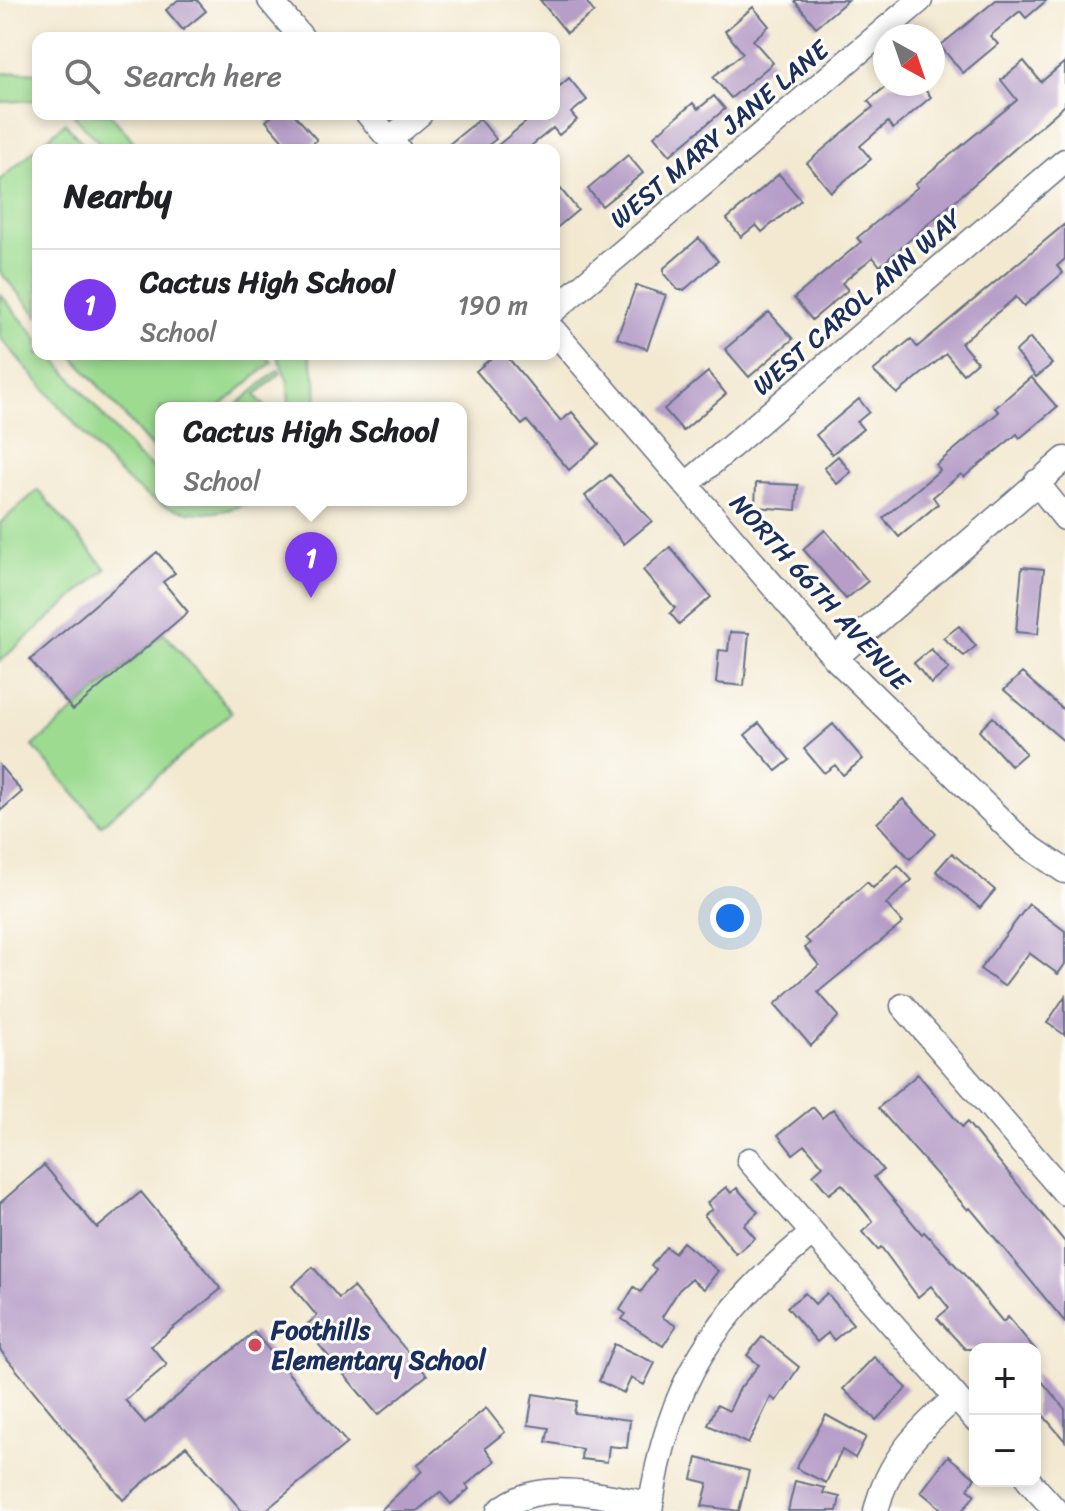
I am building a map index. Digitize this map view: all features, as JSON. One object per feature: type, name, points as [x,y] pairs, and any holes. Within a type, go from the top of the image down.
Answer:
[{"type":"street","points":[[270,0],[297,32]]},
{"type":"street","name":"WEST MARY JANE LANE","points":[[560,305],[920,0]]},
{"type":"street","points":[[373,120],[393,144]]},
{"type":"street","points":[[395,144],[415,120]]},
{"type":"street","name":"WEST CAROL ANN WAY","points":[[686,485],[1065,161]]},
{"type":"street","name":"NORTH 66TH AVENUE","points":[[560,338],[835,658],[1025,844],[1065,871]]},
{"type":"street","points":[[835,658],[1065,459]]},
{"type":"street","points":[[1036,482],[1065,518]]},
{"type":"street","points":[[903,1006],[1065,1193]]},
{"type":"street","points":[[749,1160],[972,1415]]},
{"type":"street","points":[[499,1511],[532,1493],[554,1491],[651,1507],[659,1452],[676,1403],[715,1329],[746,1292],[813,1233]]},
{"type":"street","points":[[876,1511],[888,1473],[905,1445],[956,1397]]},
{"type":"street","points":[[1034,1487],[1056,1511]]},
{"type":"green space","points":[[32,73],[32,100],[0,102],[0,74]]},
{"type":"green space","points":[[78,120],[115,120],[136,144],[100,144]]},
{"type":"green space","points":[[65,123],[83,144],[41,144]]},
{"type":"green space","points":[[32,152],[32,309],[0,272],[0,180]]},
{"type":"green space","points":[[0,294],[32,332],[32,360],[56,360],[137,456],[155,470],[155,500],[132,485],[94,447],[0,337]]},
{"type":"green space","points":[[76,360],[272,362],[225,402],[155,402],[155,451]]},
{"type":"green space","points":[[279,360],[311,360],[316,380],[317,402],[289,402],[288,382]]},
{"type":"green space","points":[[278,370],[281,373],[255,395],[261,402],[240,402]]},
{"type":"green space","points":[[38,490],[106,569],[0,661],[0,523]]},
{"type":"green space","points":[[167,506],[237,506],[198,513]]},
{"type":"green space","points":[[164,633],[232,712],[101,825],[33,746]]},
{"type":"building","points":[[178,0],[197,0],[206,11],[183,30],[166,10]]},
{"type":"building","points":[[540,0],[585,0],[594,12],[567,33]]},
{"type":"building","points":[[794,0],[848,0],[816,27]]},
{"type":"building","points":[[996,0],[1047,0],[1026,18],[1020,11],[990,36],[998,44],[963,73],[945,52],[945,42]]},
{"type":"building","points":[[753,7],[769,26],[753,40],[773,63],[731,98],[713,77],[743,53],[725,31]]},
{"type":"building","points":[[1024,61],[1041,82],[1065,62],[1065,105],[880,266],[873,257],[842,283],[848,290],[812,320],[794,298],[861,242],[857,238],[918,187],[915,184],[1017,100],[1001,80]]},
{"type":"building","points":[[569,78],[587,100],[571,113],[577,120],[559,135],[553,128],[533,144],[499,144],[526,122],[524,120],[560,120],[560,86]]},
{"type":"building","points":[[714,96],[725,109],[670,155],[654,136],[693,103],[698,109]]},
{"type":"building","points":[[874,96],[931,97],[893,129],[888,122],[860,146],[871,159],[831,192],[807,163],[873,107],[868,101]]},
{"type":"building","points":[[299,120],[317,140],[312,144],[286,144],[266,121]]},
{"type":"building","points":[[479,120],[496,139],[490,144],[449,144]]},
{"type":"building","points":[[628,155],[643,173],[602,206],[588,189]]},
{"type":"building","points":[[779,174],[801,200],[762,232],[756,225],[741,237],[727,219]]},
{"type":"building","points":[[560,188],[578,210],[560,225]]},
{"type":"building","points":[[1065,224],[1065,259],[1057,266],[1063,273],[1024,306],[1016,297],[961,343],[977,362],[963,374],[946,354],[897,394],[873,371],[911,339],[917,347]]},
{"type":"building","points":[[699,238],[718,261],[684,290],[678,290],[664,274],[664,268]]},
{"type":"building","points":[[636,285],[666,295],[647,349],[617,338]]},
{"type":"building","points":[[769,312],[793,339],[749,377],[725,349]]},
{"type":"building","points":[[1030,338],[1052,364],[1036,377],[1015,352]]},
{"type":"building","points":[[489,360],[510,360],[561,421],[572,412],[599,444],[569,470],[527,421],[522,425],[476,371]]},
{"type":"building","points":[[708,372],[726,394],[683,431],[664,409]]},
{"type":"building","points":[[1031,377],[1057,407],[1020,438],[1017,434],[964,477],[961,474],[933,497],[938,504],[899,537],[883,518],[940,470],[936,465],[999,412],[995,408]]},
{"type":"building","points":[[859,399],[869,412],[857,422],[863,429],[832,454],[816,435]]},
{"type":"building","points":[[838,456],[851,472],[837,484],[824,468]]},
{"type":"building","points":[[610,475],[652,521],[624,544],[585,496]]},
{"type":"building","points":[[756,483],[798,485],[796,510],[755,507]]},
{"type":"building","points":[[825,530],[868,581],[846,599],[803,549]]},
{"type":"building","points":[[670,547],[711,597],[679,624],[670,613],[675,608],[643,570]]},
{"type":"building","points":[[157,552],[175,573],[163,582],[188,612],[73,710],[30,660]]},
{"type":"building","points":[[1022,567],[1044,569],[1038,634],[1016,632]]},
{"type":"building","points":[[959,626],[976,646],[964,656],[943,638]]},
{"type":"building","points":[[730,632],[749,633],[744,686],[716,683],[719,650],[728,651]]},
{"type":"building","points":[[931,649],[949,669],[931,684],[914,663]]},
{"type":"building","points":[[1022,673],[1065,711],[1065,742],[1004,690]]},
{"type":"building","points":[[993,717],[1026,753],[1011,766],[979,731]]},
{"type":"building","points":[[759,723],[790,760],[776,771],[745,735]]},
{"type":"building","points":[[833,724],[863,759],[843,775],[835,765],[824,773],[804,749]]},
{"type":"building","points":[[0,766],[22,792],[0,811]]},
{"type":"building","points":[[903,799],[936,834],[910,859],[877,823]]},
{"type":"building","points":[[952,853],[995,890],[980,908],[936,871]]},
{"type":"building","points":[[898,865],[912,880],[886,904],[903,923],[818,992],[839,1016],[811,1046],[775,1004],[819,965],[805,948],[810,943],[805,938],[867,882],[873,888]]},
{"type":"building","points":[[1029,904],[1065,931],[1065,964],[1058,974],[1029,953],[1004,986],[980,969]]},
{"type":"building","points":[[1065,996],[1065,1035],[1047,1023]]},
{"type":"building","points":[[918,1074],[962,1127],[967,1122],[1065,1242],[1065,1322],[970,1208],[968,1210],[878,1108]]},
{"type":"building","points":[[813,1107],[822,1118],[833,1109],[883,1170],[874,1177],[922,1234],[924,1232],[962,1272],[1003,1322],[1008,1317],[1030,1343],[969,1343],[969,1349],[965,1349],[937,1318],[949,1308],[931,1286],[918,1297],[881,1247],[878,1250],[862,1232],[873,1222],[842,1184],[829,1194],[813,1175],[823,1166],[805,1145],[793,1154],[778,1135]]},
{"type":"building","points":[[44,1165],[97,1228],[141,1192],[221,1289],[151,1346],[167,1365],[125,1400],[145,1423],[254,1332],[347,1443],[265,1511],[242,1511],[186,1446],[123,1500],[0,1350],[0,1203]]},
{"type":"building","points":[[726,1187],[731,1193],[737,1188],[758,1212],[744,1225],[755,1238],[736,1254],[704,1215],[712,1209],[707,1203]]},
{"type":"building","points":[[683,1242],[718,1271],[704,1289],[691,1279],[679,1290],[662,1317],[676,1326],[663,1346],[622,1319],[626,1314],[620,1310],[634,1287],[641,1292],[656,1269],[651,1266],[666,1247],[674,1253]]},
{"type":"building","points":[[313,1267],[339,1298],[353,1287],[427,1375],[378,1415],[304,1327],[317,1316],[292,1286]]},
{"type":"building","points":[[805,1293],[815,1304],[827,1293],[853,1324],[834,1340],[828,1333],[817,1342],[787,1307]]},
{"type":"building","points":[[762,1337],[799,1367],[776,1401],[771,1397],[748,1444],[708,1425],[717,1405],[729,1411],[740,1388],[759,1365],[747,1355]]},
{"type":"building","points":[[614,1344],[655,1363],[644,1385],[631,1378],[624,1393],[599,1381]]},
{"type":"building","points":[[874,1357],[907,1388],[876,1420],[843,1389]]},
{"type":"building","points":[[1041,1380],[1065,1409],[1065,1441],[1042,1414]]},
{"type":"building","points":[[533,1394],[577,1401],[574,1413],[630,1420],[627,1448],[609,1446],[607,1462],[581,1459],[582,1449],[546,1442],[549,1428],[528,1425]]},
{"type":"building","points":[[486,1408],[505,1432],[485,1448],[495,1461],[466,1485],[469,1489],[451,1504],[440,1492],[417,1511],[380,1511],[422,1471],[417,1465]]},
{"type":"building","points":[[826,1415],[866,1437],[855,1458],[842,1450],[826,1483],[796,1468]]},
{"type":"building","points":[[948,1456],[969,1473],[968,1489],[975,1495],[962,1511],[944,1511],[921,1492]]},
{"type":"building","points":[[697,1458],[749,1471],[739,1511],[702,1506],[708,1483],[692,1479]]},
{"type":"building","points":[[795,1481],[825,1488],[823,1493],[840,1497],[837,1511],[788,1511]]},
{"type":"place","name":"Cactus High School","points":[[311,598]]},
{"type":"place","name":"Foothills Elementary School","points":[[255,1345]]}]
